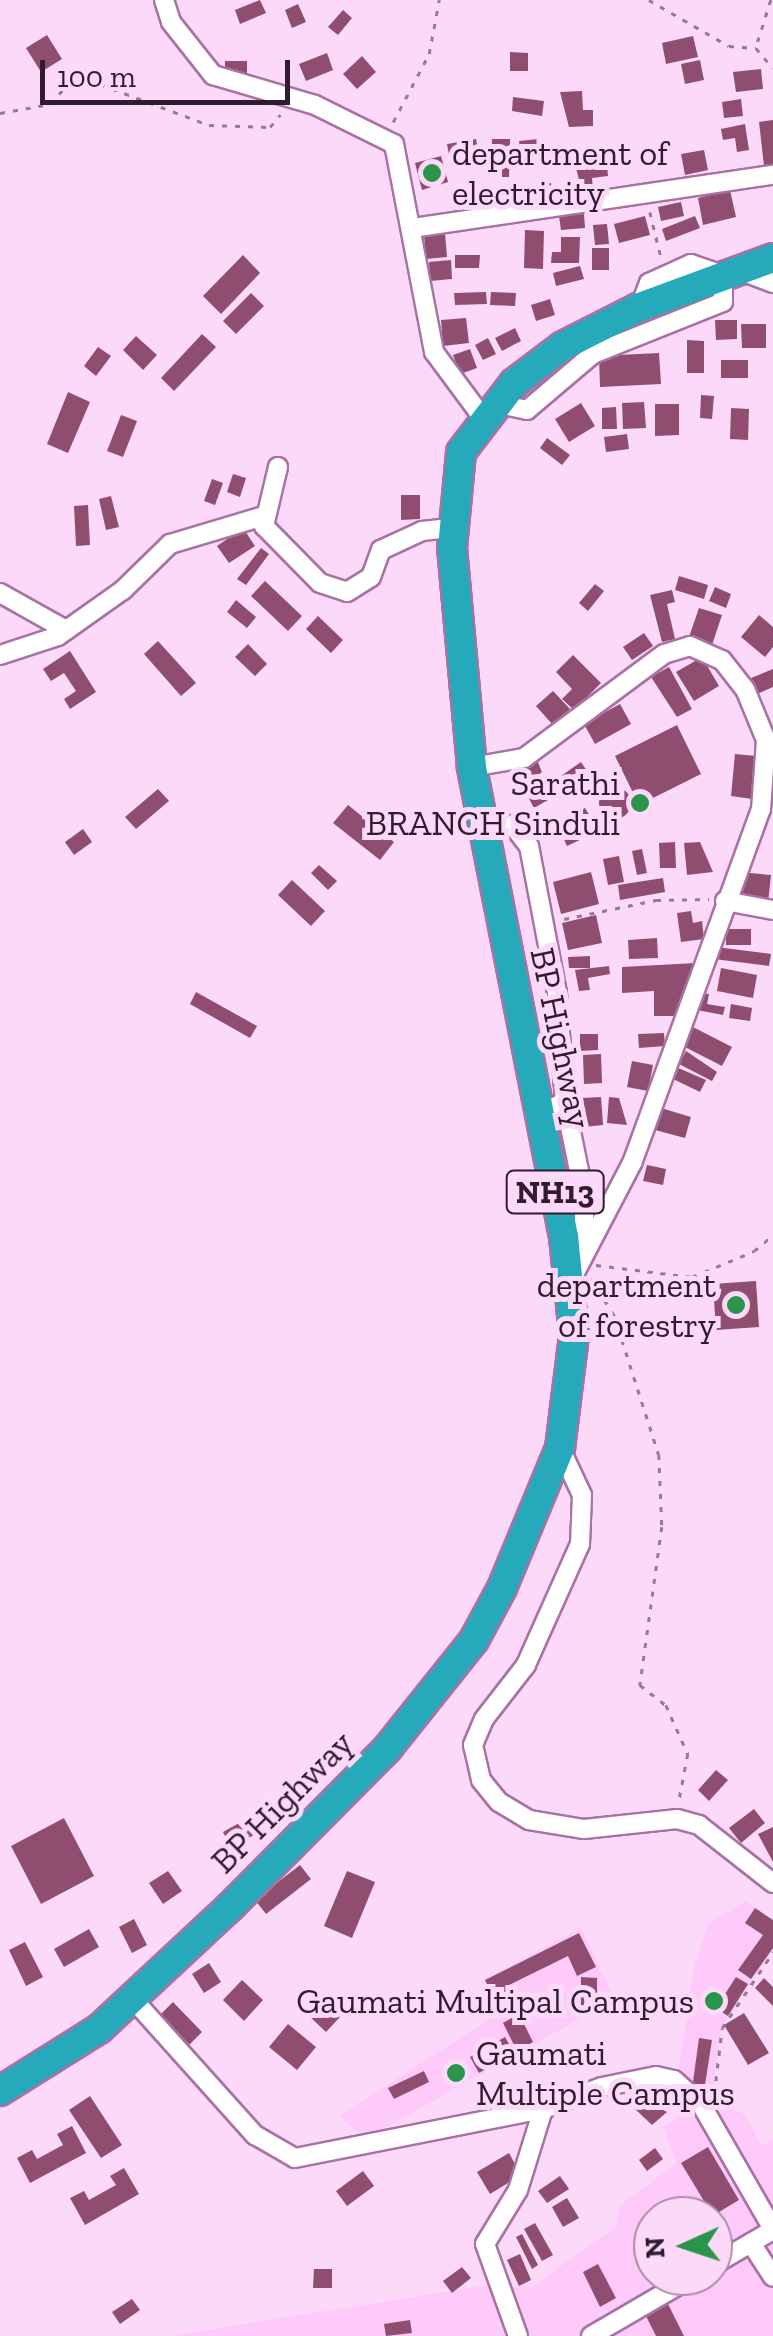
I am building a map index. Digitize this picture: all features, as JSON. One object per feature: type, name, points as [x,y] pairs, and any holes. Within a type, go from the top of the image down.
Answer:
[{"type":"highway","name":"BP Highway","points":[[0,2091],[99,2029],[230,1907],[387,1749],[437,1690],[502,1588],[560,1448],[574,1335],[575,1273],[538,1114],[472,767],[453,528],[461,452],[488,410],[563,346],[640,307],[773,258]]},
{"type":"street","points":[[164,0],[171,22],[213,75],[294,99],[394,144],[434,352],[488,410],[527,410],[593,354],[723,302],[731,272]]},
{"type":"street","points":[[412,228],[773,175]]},
{"type":"street","points":[[640,307],[649,282],[691,264],[773,283]]},
{"type":"street","points":[[278,467],[264,526],[290,558],[320,583],[347,592],[370,577],[381,550],[422,531],[453,528]]},
{"type":"street","points":[[0,655],[66,630],[123,590],[170,544],[264,516]]},
{"type":"street","points":[[0,593],[66,630]]},
{"type":"street","points":[[472,767],[524,758],[664,654],[690,646],[722,660],[745,688],[766,740],[761,809],[724,900],[632,1163],[575,1273]]},
{"type":"street","points":[[480,816],[514,827],[529,846],[557,993],[566,1102],[585,1200],[575,1273]]},
{"type":"street","points":[[724,900],[773,910]]},
{"type":"street","points":[[538,1114],[566,1102]]},
{"type":"street","points":[[560,1448],[582,1496],[580,1544],[526,1666],[484,1718],[473,1745],[481,1780],[499,1802],[529,1820],[584,1829],[678,1819],[699,1825],[773,1883]]},
{"type":"street","points":[[131,1997],[255,2134],[294,2158],[543,2109],[602,2087],[656,2076],[674,2080],[711,2120],[773,2230],[733,2253]]},
{"type":"street","points":[[518,2336],[485,2244],[509,2208],[543,2109]]},
{"type":"street","points":[[751,2243],[773,2277]]},
{"type":"street","points":[[592,2336],[660,2296]]},
{"type":"path","points":[[394,144],[393,112],[429,54],[439,0]]},
{"type":"path","points":[[650,0],[730,46],[756,48],[773,68]]},
{"type":"path","points":[[756,48],[771,0]]},
{"type":"path","points":[[0,113],[50,104],[68,84],[100,84],[209,125],[246,130],[270,127],[294,99]]},
{"type":"path","points":[[646,196],[665,276]]},
{"type":"path","points":[[542,923],[656,900],[724,900]]},
{"type":"path","points":[[575,1273],[692,1277],[754,1251],[773,1235]]},
{"type":"path","points":[[575,1273],[614,1315],[659,1455],[662,1527],[640,1685],[666,1705],[688,1754],[678,1819]]},
{"type":"path","points":[[711,2120],[722,2028],[773,1953]]},
{"type":"shaded area","points":[[746,1901],[773,1920],[773,1949],[721,2027],[712,2096],[745,2115],[762,2146],[773,2140],[773,2336],[169,2336],[489,2285],[532,2287],[615,2227],[621,2204],[677,2163],[663,2127],[703,2101],[677,2076],[695,1964],[708,1924]]},
{"type":"shaded area","points":[[581,1928],[615,1999],[365,2139],[340,2116],[492,2017],[484,1979]]},
{"type":"building","points":[[260,0],[266,13],[240,24],[235,10]]},
{"type":"building","points":[[298,4],[306,22],[292,28],[285,10]]},
{"type":"building","points":[[343,10],[352,18],[338,35],[328,27]]},
{"type":"building","points":[[47,35],[62,59],[41,72],[26,48]]},
{"type":"building","points":[[693,36],[698,57],[666,64],[662,43]]},
{"type":"building","points":[[510,52],[528,53],[528,71],[510,71]]},
{"type":"building","points":[[327,53],[333,70],[306,81],[299,64]]},
{"type":"building","points":[[362,56],[376,72],[357,89],[343,74]]},
{"type":"building","points":[[700,60],[704,80],[685,84],[681,64]]},
{"type":"building","points":[[225,61],[247,61],[247,74],[225,74]]},
{"type":"building","points":[[761,69],[763,89],[736,92],[733,72]]},
{"type":"building","points":[[582,91],[583,110],[593,110],[593,126],[569,127],[560,92]]},
{"type":"building","points":[[513,97],[544,101],[542,116],[512,111]]},
{"type":"building","points":[[741,99],[743,116],[724,118],[722,102]]},
{"type":"building","points":[[773,120],[773,165],[764,166],[759,122]]},
{"type":"building","points":[[745,124],[749,150],[737,152],[735,138],[723,140],[721,129]]},
{"type":"building","points":[[476,139],[479,155],[450,160],[447,144]]},
{"type":"building","points":[[492,139],[510,139],[509,177],[491,177]]},
{"type":"building","points":[[538,139],[540,155],[521,157],[519,141]]},
{"type":"building","points":[[704,150],[708,170],[685,175],[681,154]]},
{"type":"building","name":"department of electricity","points":[[441,156],[448,182],[422,190],[415,163]]},
{"type":"building","points":[[607,164],[608,176],[592,178],[593,190],[582,191],[576,168]]},
{"type":"building","points":[[551,183],[553,199],[531,202],[529,186]]},
{"type":"building","points":[[469,188],[509,190],[508,205],[468,204]]},
{"type":"building","points":[[730,190],[736,217],[703,225],[698,198]]},
{"type":"building","points":[[681,202],[684,216],[661,221],[658,207]]},
{"type":"building","points":[[584,214],[585,228],[561,230],[559,216]]},
{"type":"building","points":[[645,216],[650,235],[619,243],[614,224]]},
{"type":"building","points":[[695,216],[700,228],[666,241],[662,229]]},
{"type":"building","points":[[607,224],[609,244],[595,245],[593,225]]},
{"type":"building","points":[[525,230],[544,231],[543,269],[524,268]]},
{"type":"building","points":[[445,233],[447,257],[426,259],[424,235]]},
{"type":"building","points":[[561,237],[580,237],[579,263],[551,263],[552,252],[561,252]]},
{"type":"building","points":[[592,248],[609,248],[609,270],[592,270]]},
{"type":"building","points":[[243,255],[260,273],[221,314],[203,296]]},
{"type":"building","points":[[455,255],[480,255],[479,268],[455,268]]},
{"type":"building","points":[[451,260],[452,279],[430,281],[429,262]]},
{"type":"building","points":[[580,266],[584,279],[556,286],[553,273]]},
{"type":"building","points":[[486,292],[487,304],[455,305],[454,293]]},
{"type":"building","points":[[491,292],[516,293],[515,306],[490,305]]},
{"type":"building","points":[[251,293],[264,306],[236,334],[223,321]]},
{"type":"building","points":[[550,299],[555,315],[536,321],[531,305]]},
{"type":"building","points":[[466,318],[469,343],[443,346],[441,320]]},
{"type":"building","points":[[715,320],[737,320],[737,339],[716,340]]},
{"type":"building","points":[[741,324],[766,324],[766,348],[742,348]]},
{"type":"building","points":[[515,328],[521,341],[502,351],[495,338]]},
{"type":"building","points":[[202,334],[216,347],[174,391],[161,378]]},
{"type":"building","points":[[136,336],[157,355],[143,370],[123,350]]},
{"type":"building","points":[[488,338],[496,354],[483,360],[475,345]]},
{"type":"building","points":[[687,340],[704,341],[704,373],[687,373]]},
{"type":"building","points":[[98,347],[111,356],[96,376],[84,366]]},
{"type":"building","points":[[470,349],[477,368],[460,374],[453,355]]},
{"type":"building","points":[[659,353],[661,384],[600,387],[599,356]]},
{"type":"building","points":[[721,360],[748,360],[748,378],[721,378]]},
{"type":"building","points":[[68,392],[90,402],[68,453],[47,444]]},
{"type":"building","points":[[701,395],[714,396],[712,419],[700,418]]},
{"type":"building","points":[[644,402],[646,428],[623,429],[622,403]]},
{"type":"building","points":[[581,403],[595,426],[569,442],[555,419]]},
{"type":"building","points":[[655,404],[679,404],[679,435],[655,436]]},
{"type":"building","points":[[616,407],[617,429],[602,429],[602,408]]},
{"type":"building","points":[[731,408],[749,409],[748,440],[730,439]]},
{"type":"building","points":[[121,415],[137,421],[123,457],[107,451]]},
{"type":"building","points":[[627,434],[629,449],[606,452],[604,437]]},
{"type":"building","points":[[547,438],[570,455],[562,465],[540,448]]},
{"type":"building","points":[[233,474],[246,478],[240,497],[227,492]]},
{"type":"building","points":[[212,479],[223,483],[215,505],[204,501]]},
{"type":"building","points":[[401,495],[420,495],[420,519],[401,520]]},
{"type":"building","points":[[111,496],[119,527],[106,530],[99,499]]},
{"type":"building","points":[[88,505],[90,545],[76,546],[74,506]]},
{"type":"building","points":[[243,528],[255,546],[229,563],[217,546]]},
{"type":"building","points":[[261,548],[269,554],[246,585],[237,579]]},
{"type":"building","points":[[679,576],[708,585],[704,599],[675,590]]},
{"type":"building","points":[[265,581],[302,616],[288,631],[251,596]]},
{"type":"building","points":[[595,584],[604,591],[588,611],[579,603]]},
{"type":"building","points":[[715,587],[731,594],[726,608],[709,601]]},
{"type":"building","points":[[672,590],[675,602],[667,604],[675,639],[662,642],[650,595]]},
{"type":"building","points":[[236,600],[256,617],[247,628],[227,612]]},
{"type":"building","points":[[699,608],[722,615],[712,645],[689,637]]},
{"type":"building","points":[[759,615],[773,627],[773,647],[765,657],[741,637]]},
{"type":"building","points":[[318,616],[343,640],[331,653],[306,629]]},
{"type":"building","points":[[644,633],[653,646],[632,660],[623,647]]},
{"type":"building","points":[[158,641],[196,683],[181,696],[144,654]]},
{"type":"building","points":[[248,644],[267,664],[255,676],[235,657]]},
{"type":"building","points":[[70,651],[96,692],[70,709],[64,699],[76,691],[64,673],[51,681],[43,669]]},
{"type":"building","points":[[573,655],[601,683],[574,710],[562,699],[572,689],[556,672]]},
{"type":"building","points":[[702,657],[719,686],[694,701],[676,672]]},
{"type":"building","points":[[669,667],[692,709],[677,717],[651,677]]},
{"type":"building","points":[[773,669],[773,687],[757,694],[751,678]]},
{"type":"building","points":[[553,691],[570,709],[553,725],[536,706]]},
{"type":"building","points":[[620,704],[631,724],[595,744],[584,724]]},
{"type":"building","points":[[677,725],[701,774],[639,805],[615,756]]},
{"type":"building","points":[[735,754],[756,756],[752,799],[731,796]]},
{"type":"building","points":[[537,760],[542,772],[522,787],[515,770]]},
{"type":"building","points":[[581,762],[587,771],[563,787],[558,778]]},
{"type":"building","points":[[553,778],[562,792],[534,808],[526,793]]},
{"type":"building","points":[[615,787],[627,791],[631,803],[627,815],[615,819],[603,815],[599,803],[603,791]]},
{"type":"building","points":[[158,789],[169,801],[136,829],[125,817]]},
{"type":"building","points":[[348,805],[394,842],[380,860],[333,823]]},
{"type":"building","points":[[585,808],[591,818],[566,832],[560,822]]},
{"type":"building","points":[[592,821],[597,832],[567,846],[562,835]]},
{"type":"building","points":[[83,829],[92,842],[74,855],[65,842]]},
{"type":"building","points":[[675,842],[676,868],[660,868],[659,843]]},
{"type":"building","points":[[700,842],[713,872],[687,875],[684,843]]},
{"type":"building","points":[[642,849],[647,873],[637,875],[632,851]]},
{"type":"building","points":[[619,856],[624,882],[608,885],[603,859]]},
{"type":"building","points":[[319,865],[337,881],[328,890],[311,873]]},
{"type":"building","points":[[591,872],[599,904],[561,914],[553,882]]},
{"type":"building","points":[[739,872],[771,875],[768,903],[737,900]]},
{"type":"building","points":[[663,878],[665,892],[620,900],[618,885]]},
{"type":"building","points":[[292,880],[325,911],[311,926],[278,895]]},
{"type":"building","points":[[691,911],[693,923],[702,921],[704,939],[681,942],[677,913]]},
{"type":"building","points":[[596,915],[602,943],[568,950],[562,923]]},
{"type":"building","points":[[726,929],[751,929],[751,945],[726,945]]},
{"type":"building","points":[[657,938],[658,958],[629,959],[628,940]]},
{"type":"building","points":[[716,947],[771,954],[769,966],[714,959]]},
{"type":"building","points":[[590,956],[590,968],[569,968],[568,957]]},
{"type":"building","points":[[696,963],[674,1016],[654,1016],[654,991],[622,993],[622,967]]},
{"type":"building","points":[[609,966],[610,974],[588,978],[590,990],[579,991],[575,970]]},
{"type":"building","points":[[721,968],[757,975],[753,998],[717,991]]},
{"type":"building","points":[[196,992],[257,1026],[250,1038],[190,1004]]},
{"type":"building","points":[[701,993],[709,994],[707,1004],[725,1007],[723,1015],[697,1010]]},
{"type":"building","points":[[731,1004],[752,1008],[750,1021],[729,1018]]},
{"type":"building","points":[[691,1026],[732,1047],[722,1066],[681,1045]]},
{"type":"building","points":[[664,1033],[665,1046],[639,1048],[638,1034]]},
{"type":"building","points":[[580,1034],[598,1034],[598,1050],[580,1051]]},
{"type":"building","points":[[686,1051],[717,1072],[712,1081],[679,1064]]},
{"type":"building","points":[[601,1054],[602,1083],[584,1084],[583,1055]]},
{"type":"building","points":[[632,1061],[653,1065],[648,1091],[627,1087]]},
{"type":"building","points":[[676,1067],[706,1080],[700,1092],[671,1078]]},
{"type":"building","points":[[601,1097],[603,1125],[583,1127],[581,1098]]},
{"type":"building","points":[[609,1097],[619,1098],[627,1125],[607,1123]]},
{"type":"building","points":[[661,1108],[691,1117],[685,1138],[655,1130]]},
{"type":"building","points":[[647,1165],[666,1169],[663,1185],[643,1181]]},
{"type":"building","name":"department of forestry","points":[[756,1281],[759,1327],[716,1330],[713,1284]]},
{"type":"building","points":[[716,1770],[728,1780],[709,1801],[698,1790]]},
{"type":"building","points":[[754,1809],[765,1823],[741,1843],[729,1828]]},
{"type":"building","points":[[250,1817],[259,1832],[231,1848],[223,1832]]},
{"type":"building","points":[[64,1818],[94,1876],[41,1904],[11,1846]]},
{"type":"building","points":[[773,1827],[773,1862],[758,1834]]},
{"type":"building","points":[[300,1865],[311,1879],[266,1914],[255,1900]]},
{"type":"building","points":[[168,1871],[182,1891],[163,1904],[149,1883]]},
{"type":"building","points":[[347,1871],[375,1882],[352,1938],[324,1926]]},
{"type":"building","points":[[755,1908],[773,1920],[773,1948],[751,1979],[738,1970],[763,1935],[745,1923]]},
{"type":"building","points":[[134,1919],[147,1945],[132,1953],[119,1927]]},
{"type":"building","points":[[89,1929],[99,1947],[64,1967],[54,1949]]},
{"type":"building","points":[[579,1933],[596,1967],[577,1976],[568,1956],[505,1987],[514,2007],[501,2013],[485,1980]]},
{"type":"building","points":[[25,1942],[43,1977],[26,1986],[9,1950]]},
{"type":"building","points":[[209,1963],[221,1982],[204,1993],[192,1974]]},
{"type":"building","points":[[581,1977],[597,1978],[597,2006],[581,2005]]},
{"type":"building","points":[[736,1977],[748,1984],[728,2016],[716,2008]]},
{"type":"building","points":[[764,1978],[773,1987],[773,2006],[755,1988]]},
{"type":"building","points":[[242,1980],[263,2000],[244,2021],[223,2000]]},
{"type":"building","points":[[323,2000],[340,2017],[326,2032],[308,2015]]},
{"type":"building","points":[[173,2002],[202,2032],[184,2050],[155,2020]]},
{"type":"building","points":[[744,2013],[769,2053],[748,2065],[724,2025]]},
{"type":"building","points":[[519,2014],[533,2042],[517,2051],[503,2023]]},
{"type":"building","points":[[288,2024],[316,2047],[297,2070],[269,2047]]},
{"type":"building","points":[[505,2037],[514,2053],[479,2073],[470,2057]]},
{"type":"building","points":[[699,2038],[712,2040],[704,2091],[692,2089]]},
{"type":"building","points":[[424,2071],[429,2082],[394,2099],[388,2088]]},
{"type":"building","points":[[90,2096],[122,2145],[101,2158],[69,2110]]},
{"type":"building","points":[[643,2099],[667,2112],[652,2125],[634,2108]]},
{"type":"building","points":[[72,2126],[86,2153],[30,2183],[17,2158],[32,2150],[37,2159],[63,2145],[57,2134]]},
{"type":"building","points":[[708,2147],[739,2200],[733,2204],[733,2196],[701,2196],[681,2163]]},
{"type":"building","points":[[655,2148],[663,2159],[647,2171],[639,2160]]},
{"type":"building","points":[[509,2153],[521,2175],[490,2194],[477,2172]]},
{"type":"building","points":[[124,2168],[139,2194],[85,2225],[70,2198],[84,2191],[89,2200],[116,2185],[110,2176]]},
{"type":"building","points":[[363,2171],[374,2186],[347,2206],[336,2191]]},
{"type":"building","points":[[560,2176],[569,2189],[547,2203],[538,2191]]},
{"type":"building","points":[[567,2198],[579,2218],[563,2227],[552,2207]]},
{"type":"building","points":[[535,2223],[553,2255],[542,2261],[524,2229]]},
{"type":"building","points":[[522,2234],[538,2265],[532,2269],[516,2237]]},
{"type":"building","points":[[520,2254],[531,2280],[519,2286],[507,2260]]},
{"type":"building","points":[[598,2264],[616,2298],[600,2307],[583,2272]]},
{"type":"building","points":[[462,2267],[471,2278],[452,2293],[443,2281]]},
{"type":"building","points":[[314,2269],[332,2269],[332,2288],[313,2288]]},
{"type":"building","points":[[132,2299],[140,2310],[120,2324],[112,2312]]},
{"type":"building","points":[[668,2304],[684,2336],[656,2336],[646,2316]]},
{"type":"building","points":[[410,2320],[412,2333],[386,2336],[384,2324]]},
{"type":"place","name":"department of electricity","points":[[432,173]]},
{"type":"place","name":"Sarathi BRANCH Sinduli","points":[[640,803]]},
{"type":"place","name":"department of forestry","points":[[736,1305]]},
{"type":"place","name":"Gaumati Multipal Campus","points":[[714,2001]]},
{"type":"place","name":"Gaumati Multiple Campus","points":[[456,2073]]}]
